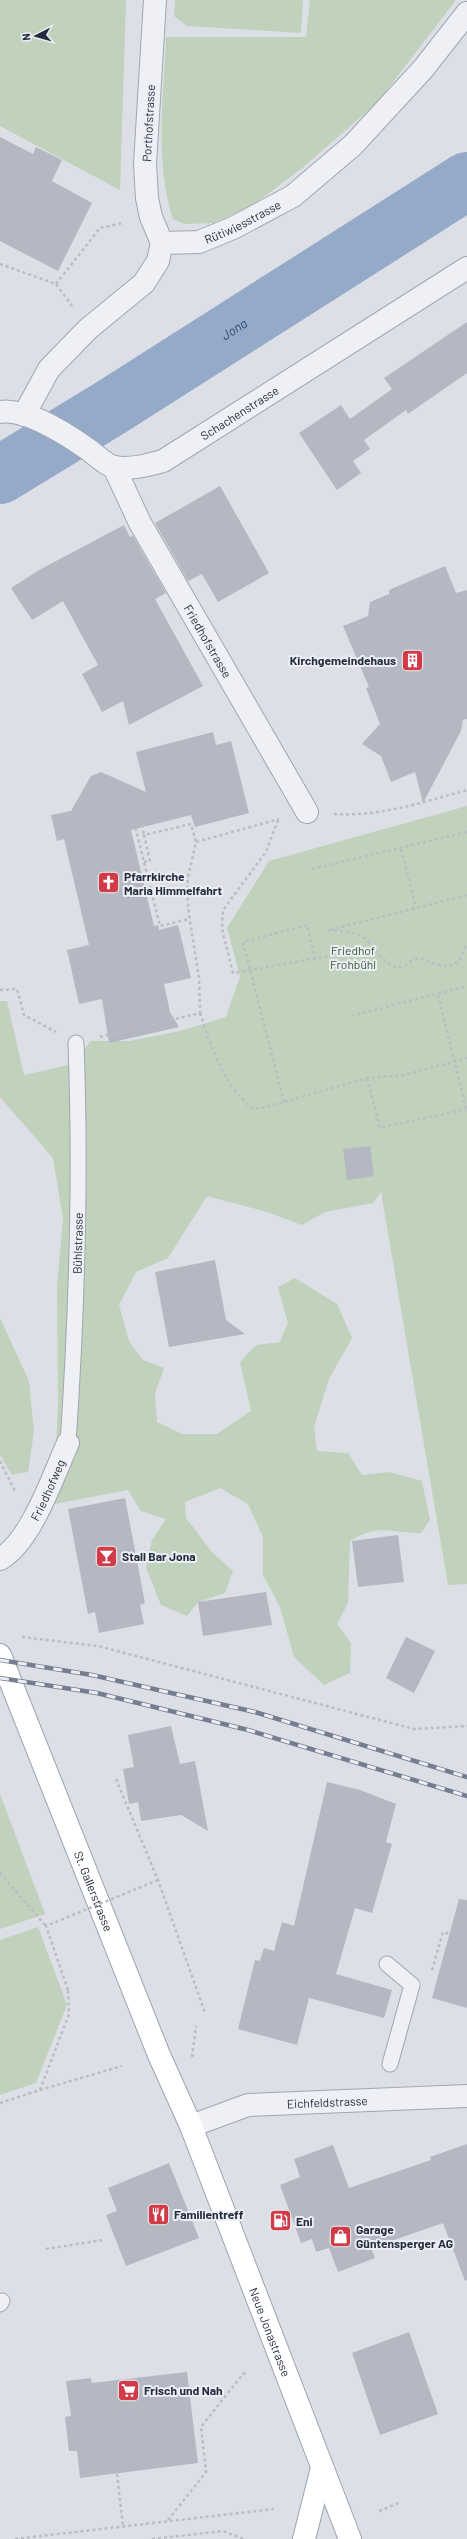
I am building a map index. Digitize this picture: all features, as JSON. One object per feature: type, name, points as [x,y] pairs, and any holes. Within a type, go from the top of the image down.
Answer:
[{"type":"main road","name":"St. Gallerstrasse","points":[[0,1655],[156,2048],[191,2126]]},
{"type":"main road","name":"Neue Jonastrasse","points":[[191,2126],[350,2539]]},
{"type":"main road","points":[[304,2539],[322,2468]]},
{"type":"street","name":"Porthofstrasse","points":[[155,0],[146,164],[147,198],[151,218],[162,243]]},
{"type":"street","name":"Rütiwiesstrasse","points":[[162,243],[199,242],[233,228],[293,196],[353,145],[424,69],[467,13]]},
{"type":"street","points":[[24,415],[49,369],[88,329],[144,283],[158,261],[162,243]]},
{"type":"street","name":"Schachenstrasse","points":[[114,467],[141,467],[163,461],[467,268]]},
{"type":"street","points":[[0,412],[9,411],[24,415],[70,436],[114,467]]},
{"type":"street","name":"Friedhofstrasse","points":[[114,467],[140,522],[308,812]]},
{"type":"street","name":"Friedhofweg","points":[[0,1559],[6,1556],[25,1536],[68,1443]]},
{"type":"street","name":"Eichfeldstrasse","points":[[191,2126],[248,2105],[467,2096]]},
{"type":"lane","name":"Bühlstrasse","points":[[68,1443],[74,1356],[79,1192],[79,1126],[76,1042]]},
{"type":"lane","points":[[387,1964],[412,1985],[390,2064]]},
{"type":"path","points":[[56,284],[100,228],[151,218]]},
{"type":"path","points":[[0,264],[56,284],[75,312]]},
{"type":"path","points":[[308,812],[354,815],[384,812],[467,790]]},
{"type":"path","points":[[141,819],[150,860],[144,862]]},
{"type":"path","points":[[278,820],[266,852],[231,898],[221,919],[233,973],[334,955]]},
{"type":"path","points":[[134,822],[160,926],[190,919]]},
{"type":"path","points":[[144,835],[191,824],[196,842],[188,877],[190,919],[199,978],[200,1013],[211,1046],[241,1099],[253,1109],[284,1102],[367,1078],[404,1074],[467,1058]]},
{"type":"path","points":[[196,842],[259,825]]},
{"type":"path","points":[[312,869],[401,849],[467,832]]},
{"type":"path","points":[[401,849],[416,908]]},
{"type":"path","points":[[467,895],[328,930],[358,935],[385,961],[397,968],[406,966],[414,959],[420,958],[448,967],[453,966],[460,961],[467,943]]},
{"type":"path","points":[[284,1102],[243,942],[306,926],[315,959]]},
{"type":"path","points":[[351,1016],[438,995],[467,986]]},
{"type":"path","points":[[0,990],[17,989],[24,1015],[76,1042],[200,1013]]},
{"type":"path","points":[[367,1078],[380,1128],[467,1111],[438,995]]},
{"type":"path","points":[[15,1637],[98,1646],[414,1729],[467,1726]]},
{"type":"path","points":[[116,1779],[158,1880],[205,2013]]},
{"type":"path","points":[[0,1874],[46,1926],[68,1990],[69,2014],[40,2090]]},
{"type":"path","points":[[46,1926],[158,1880]]},
{"type":"path","points":[[0,2103],[122,2066]]},
{"type":"path","points":[[46,2249],[103,2240]]},
{"type":"path","points":[[168,2521],[206,2472],[200,2427],[243,2374],[248,2372]]},
{"type":"path","points":[[118,2474],[123,2526]]},
{"type":"path","points":[[379,2510],[402,2502]]},
{"type":"path","points":[[15,2539],[274,2509]]},
{"type":"path","points":[[152,2539],[223,2530],[244,2539]]},
{"type":"green space","points":[[0,0],[126,0],[120,190],[0,126]]},
{"type":"green space","points":[[175,0],[303,0],[301,33],[187,26],[174,16]]},
{"type":"green space","points":[[310,0],[456,0],[377,103],[301,169],[253,205],[214,223],[184,224],[173,219],[167,197],[162,152],[162,106],[166,37],[306,37]]},
{"type":"green space","name":"Friedhof Frohbühl","points":[[467,806],[467,1584],[448,1585],[381,1192],[373,1203],[325,1212],[302,1225],[267,1212],[207,1196],[168,1258],[136,1272],[119,1305],[129,1341],[143,1360],[164,1368],[155,1393],[157,1422],[182,1434],[217,1434],[251,1411],[240,1362],[256,1345],[280,1342],[288,1323],[278,1287],[295,1278],[337,1304],[352,1338],[329,1379],[314,1427],[317,1451],[348,1453],[362,1475],[389,1472],[422,1481],[430,1520],[421,1533],[385,1530],[369,1532],[350,1541],[348,1603],[337,1624],[351,1643],[350,1673],[324,1685],[294,1657],[280,1607],[263,1575],[263,1537],[248,1504],[220,1488],[185,1502],[186,1518],[212,1552],[233,1571],[225,1593],[198,1602],[187,1616],[161,1605],[146,1568],[152,1540],[166,1519],[141,1511],[128,1490],[54,1504],[44,1467],[56,1446],[58,1406],[57,1286],[63,1219],[53,1158],[0,1097],[0,1001],[7,1001],[24,1075],[73,1064],[91,1041],[129,1041],[180,1031],[226,1017],[240,976],[227,928],[269,861]]},
{"type":"green space","points":[[0,1318],[29,1381],[34,1431],[28,1472],[12,1475],[0,1455]]},
{"type":"green space","points":[[0,1794],[45,1914],[0,1929]]},
{"type":"green space","points":[[38,1927],[67,2005],[36,2083],[0,2095],[0,1940]]},
{"type":"building","points":[[0,137],[33,154],[36,147],[62,160],[52,181],[92,203],[58,271],[0,241]]},
{"type":"building","points":[[467,322],[467,373],[408,414],[406,410],[364,440],[370,449],[353,461],[361,473],[337,490],[299,433],[341,405],[350,419],[392,389],[384,378]]},
{"type":"building","points":[[220,486],[269,573],[218,602],[202,574],[188,581],[155,523]]},
{"type":"building","points":[[124,525],[130,537],[133,536],[166,593],[155,599],[203,686],[129,725],[123,701],[102,712],[82,674],[98,665],[63,601],[32,620],[11,588],[41,569]]},
{"type":"building","name":"Kirchgemeindehaus","points":[[445,566],[456,593],[467,590],[467,719],[463,720],[461,731],[423,803],[415,772],[391,782],[381,756],[362,744],[380,724],[366,688],[369,687],[343,626],[368,616],[370,602],[389,594],[389,590]]},
{"type":"building","points":[[213,732],[216,745],[231,741],[249,813],[195,827],[191,815],[131,830],[154,926],[158,925],[159,930],[178,925],[191,978],[164,984],[170,1012],[179,1027],[109,1043],[102,999],[79,1004],[67,950],[89,945],[64,839],[57,841],[51,815],[71,811],[91,776],[101,772],[146,792],[136,752]]},
{"type":"building","points":[[370,1146],[374,1176],[347,1180],[343,1149]]},
{"type":"building","points":[[215,1260],[226,1320],[245,1334],[169,1347],[155,1272]]},
{"type":"building","name":"Stall Bar Jona","points":[[125,1498],[145,1603],[140,1605],[144,1624],[99,1633],[95,1612],[88,1614],[68,1509]]},
{"type":"building","points":[[398,1535],[404,1582],[358,1587],[352,1541]]},
{"type":"building","points":[[266,1592],[272,1625],[203,1636],[198,1602]]},
{"type":"building","points":[[406,1637],[435,1651],[414,1693],[386,1678]]},
{"type":"building","points":[[171,1726],[180,1764],[195,1761],[208,1831],[181,1815],[141,1821],[138,1802],[129,1804],[123,1769],[134,1767],[128,1735]]},
{"type":"building","points":[[327,1782],[360,1790],[396,1804],[386,1842],[392,1844],[372,1913],[355,1908],[336,1974],[392,1990],[384,2018],[309,1998],[297,2045],[238,2029],[255,1960],[260,1961],[264,1948],[274,1951],[282,1922],[294,1926]]},
{"type":"building","points":[[459,1899],[467,1900],[467,2008],[432,1998]]},
{"type":"building","points":[[467,2144],[467,2280],[465,2281],[443,2223],[371,2248],[375,2258],[338,2272],[329,2248],[316,2252],[312,2239],[301,2243],[280,2185],[300,2177],[294,2159],[333,2145],[349,2188],[431,2160],[430,2157]]},
{"type":"building","points":[[169,2163],[199,2238],[126,2266],[106,2215],[117,2211],[108,2188]]},
{"type":"building","points":[[409,2332],[438,2414],[380,2435],[352,2353]]},
{"type":"building","points":[[187,2372],[198,2463],[80,2478],[77,2451],[69,2451],[65,2417],[71,2416],[66,2381],[91,2378],[92,2383]]},
{"type":"waterway","name":"Jona","points":[[0,475],[110,408],[467,181]]},
{"type":"railway","points":[[0,1660],[92,1675],[255,1712],[467,1777]]},
{"type":"railway","points":[[0,1678],[97,1693],[248,1730],[467,1796]]},
{"type":"place","name":"Kirchgemeindehaus","points":[[412,660]]},
{"type":"place","name":"Pfarrkirche Maria Himmelfahrt","points":[[109,883]]},
{"type":"place","name":"Stall Bar Jona","points":[[107,1556]]},
{"type":"place","name":"Familientreff","points":[[158,2214]]},
{"type":"place","name":"Eni","points":[[280,2221]]},
{"type":"place","name":"Garage Güntensperger AG","points":[[340,2236]]},
{"type":"place","name":"Frisch und Nah","points":[[128,2390]]}]
